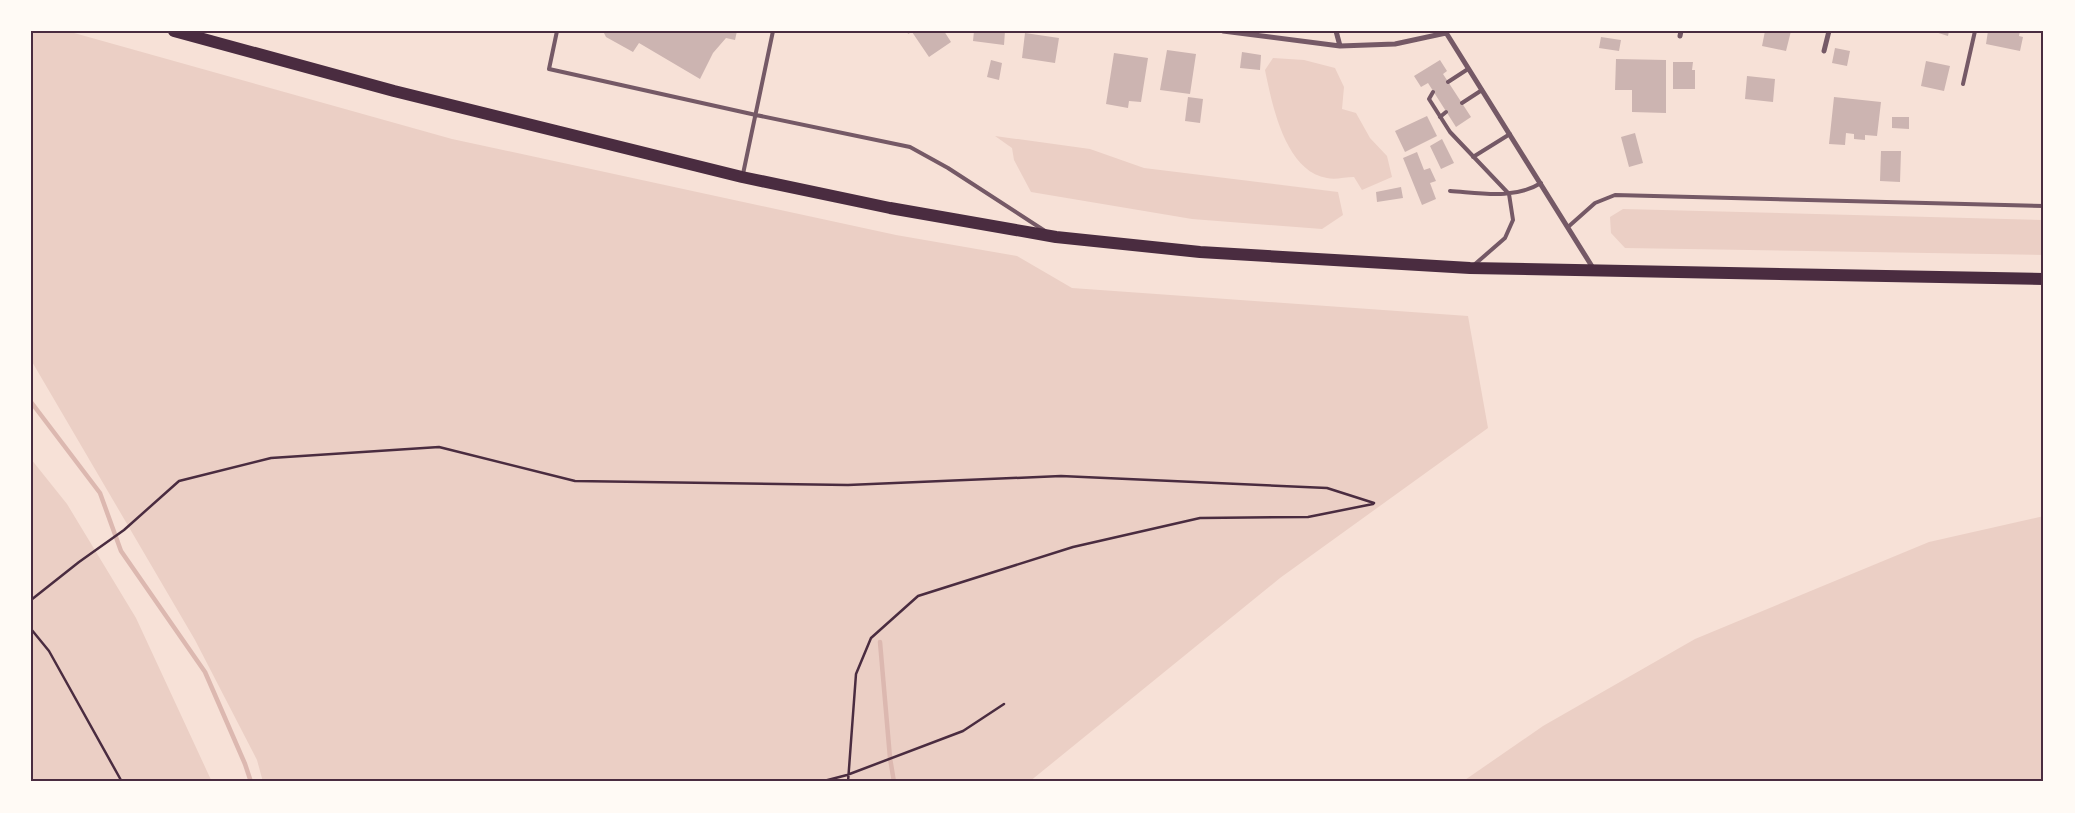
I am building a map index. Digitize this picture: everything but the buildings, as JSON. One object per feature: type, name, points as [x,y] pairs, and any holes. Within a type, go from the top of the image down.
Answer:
[{"type":"main road","points":[[174,31],[394,91],[742,177],[890,208],[1056,237],[1200,252],[1470,268],[2044,279]]},
{"type":"street","points":[[1223,31],[1340,46],[1395,44],[1445,32],[1593,269]]},
{"type":"street","points":[[1336,31],[1340,46]]},
{"type":"street","points":[[1824,51],[1829,31]]},
{"type":"lane","points":[[557,31],[549,69],[756,116],[910,147],[948,168],[1056,237]]},
{"type":"lane","points":[[742,177],[774,31]]},
{"type":"lane","points":[[1963,84],[1975,31]]},
{"type":"lane","points":[[1448,82],[1468,70]]},
{"type":"lane","points":[[1462,103],[1482,90]]},
{"type":"lane","points":[[1433,92],[1429,98],[1450,132],[1509,194],[1513,220],[1505,238],[1470,268]]},
{"type":"lane","points":[[1440,117],[1446,112]]},
{"type":"lane","points":[[1472,157],[1510,134]]},
{"type":"lane","points":[[1450,192],[1509,194],[1528,191],[1541,183]]},
{"type":"lane","points":[[1568,227],[1596,203],[1615,195],[2044,206]]},
{"type":"path","points":[[31,600],[124,530],[179,481],[272,458],[439,447],[575,481],[848,485],[1061,476],[1328,488],[1374,503],[1308,517],[1200,518],[1073,547],[918,596],[871,638],[856,674],[847,775],[848,782]]},
{"type":"path","points":[[31,628],[49,651],[122,782]]},
{"type":"path","points":[[820,782],[847,775],[963,731],[1004,704]]},
{"type":"shaded area","points":[[31,31],[67,31],[452,139],[896,235],[1017,256],[1072,288],[1468,316],[1488,428],[1280,578],[1029,782],[263,782],[257,760],[195,640],[31,360]]},
{"type":"shaded area","points":[[1273,58],[1304,60],[1335,68],[1344,87],[1342,109],[1356,113],[1370,138],[1387,156],[1392,177],[1362,190],[1354,177],[1327,178],[1313,173],[1301,163],[1291,150],[1283,134],[1272,100],[1265,70]]},
{"type":"shaded area","points":[[995,136],[1090,149],[1144,168],[1338,192],[1343,215],[1322,229],[1192,219],[1031,192],[1014,160],[1012,148]]},
{"type":"shaded area","points":[[1623,209],[2044,220],[2044,255],[1625,248],[1611,233],[1610,217]]},
{"type":"shaded area","points":[[31,459],[67,504],[136,618],[212,782],[31,782]]},
{"type":"shaded area","points":[[2044,516],[2044,782],[1462,782],[1543,726],[1695,639],[1929,542]]},
{"type":"waterway","points":[[31,402],[100,493],[121,551],[205,672],[251,782]]},
{"type":"waterway","points":[[880,642],[890,758],[894,782]]}]
